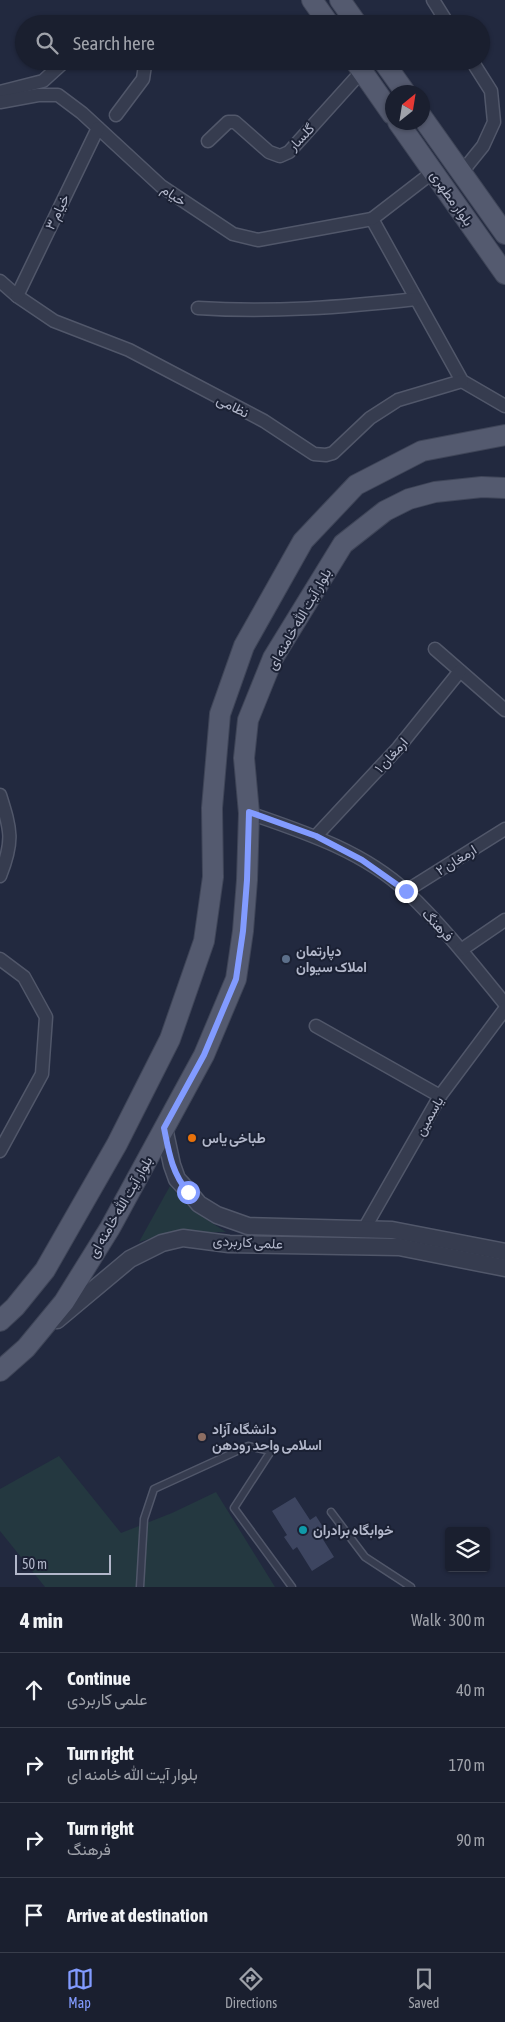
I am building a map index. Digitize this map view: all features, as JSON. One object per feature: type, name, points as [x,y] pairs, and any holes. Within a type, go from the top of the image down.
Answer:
[{"type":"main road","points":[[312,0],[323,15]]},
{"type":"main road","points":[[340,0],[351,15]]},
{"type":"main road","points":[[362,70],[385,104]]},
{"type":"main road","points":[[389,70],[400,85]]},
{"type":"main road","name":"بلوار مطهری","points":[[430,128],[505,234]]},
{"type":"main road","name":"بلوار مطهری","points":[[404,130],[505,274]]},
{"type":"main road","points":[[0,1321],[15,1307],[45,1270],[117,1144],[170,1039],[204,941],[213,877],[212,808],[220,714],[244,646],[303,540],[356,485],[422,451],[505,435]]},
{"type":"main road","name":"بلوار آیت الله خامنه ای","points":[[0,1371],[26,1348],[64,1302],[110,1228],[204,1055],[236,979],[243,931],[247,880],[249,812],[244,758],[248,720],[273,658],[343,544],[385,511],[409,499],[435,492],[482,487],[505,488]]},
{"type":"street","points":[[433,0],[442,15]]},
{"type":"street","points":[[0,92],[43,81],[56,70]]},
{"type":"street","points":[[116,115],[143,79],[144,70]]},
{"type":"street","name":"گلسار","points":[[208,141],[228,122],[235,122],[270,152],[280,156],[289,152],[356,70]]},
{"type":"street","points":[[462,172],[483,146],[494,122],[491,91],[478,70]]},
{"type":"street","name":"خیام","points":[[0,102],[38,95],[58,95],[98,128],[161,186],[233,234],[258,240],[372,219],[433,172]]},
{"type":"street","name":"خیام ۳","points":[[17,296],[98,128]]},
{"type":"street","points":[[372,219],[462,381],[505,406]]},
{"type":"street","name":"نظامی","points":[[0,281],[17,296],[54,321],[129,350],[264,421],[314,454],[326,455],[333,453],[370,418],[398,400],[462,381]]},
{"type":"street","points":[[198,308],[220,310],[349,307],[416,299]]},
{"type":"street","points":[[435,648],[505,710]]},
{"type":"street","name":"ارمغان ۱","points":[[316,836],[398,748],[460,671]]},
{"type":"street","points":[[0,795],[9,824],[11,842],[0,876]]},
{"type":"street","name":"فرهنگ","points":[[249,812],[316,836],[362,860],[406,891],[461,950],[505,1004]]},
{"type":"street","name":"ارمغان ۲","points":[[406,891],[505,829]]},
{"type":"street","points":[[461,950],[505,920]]},
{"type":"street","points":[[0,959],[24,977],[46,1017],[42,1074],[0,1151]]},
{"type":"street","name":"یاسمین","points":[[364,1229],[440,1096],[505,1009]]},
{"type":"street","points":[[316,1026],[440,1096]]},
{"type":"street","name":"علمی کاربردی","points":[[164,1128],[177,1179],[199,1204],[217,1215],[248,1226],[364,1229],[414,1233],[499,1259]]},
{"type":"street","name":"علمی کاربردی","points":[[26,1348],[130,1258],[162,1243],[183,1238],[229,1244],[399,1247],[499,1259]]},
{"type":"lane","points":[[140,1587],[144,1520],[154,1489],[248,1446],[271,1451],[234,1508],[292,1587]]},
{"type":"lane","points":[[331,1512],[364,1558],[411,1587]]},
{"type":"shaded area","points":[[170,1186],[192,1210],[226,1232],[168,1233],[139,1242]]},
{"type":"shaded area","points":[[59,1456],[121,1533],[172,1513],[216,1492],[275,1587],[45,1587],[0,1531],[0,1489]]},
{"type":"building","name":"خوابگاه برادران","points":[[295,1497],[310,1520],[316,1516],[323,1527],[319,1533],[334,1557],[312,1571],[297,1547],[293,1550],[284,1537],[287,1535],[272,1511]]},
{"type":"place","name":"دپارتمان املاک سیوان","points":[[286,959]]},
{"type":"place","name":"طباخی یاس","points":[[192,1138]]},
{"type":"place","name":"دانشگاه آزاد اسلامی واحد رودهن","points":[[202,1437]]},
{"type":"place","name":"خوابگاه برادران","points":[[303,1530]]},
{"type":"route","points":[[188,1192],[177,1179],[164,1128],[204,1055],[236,979],[243,931],[247,880],[249,812],[316,836],[362,860],[406,891]]}]
